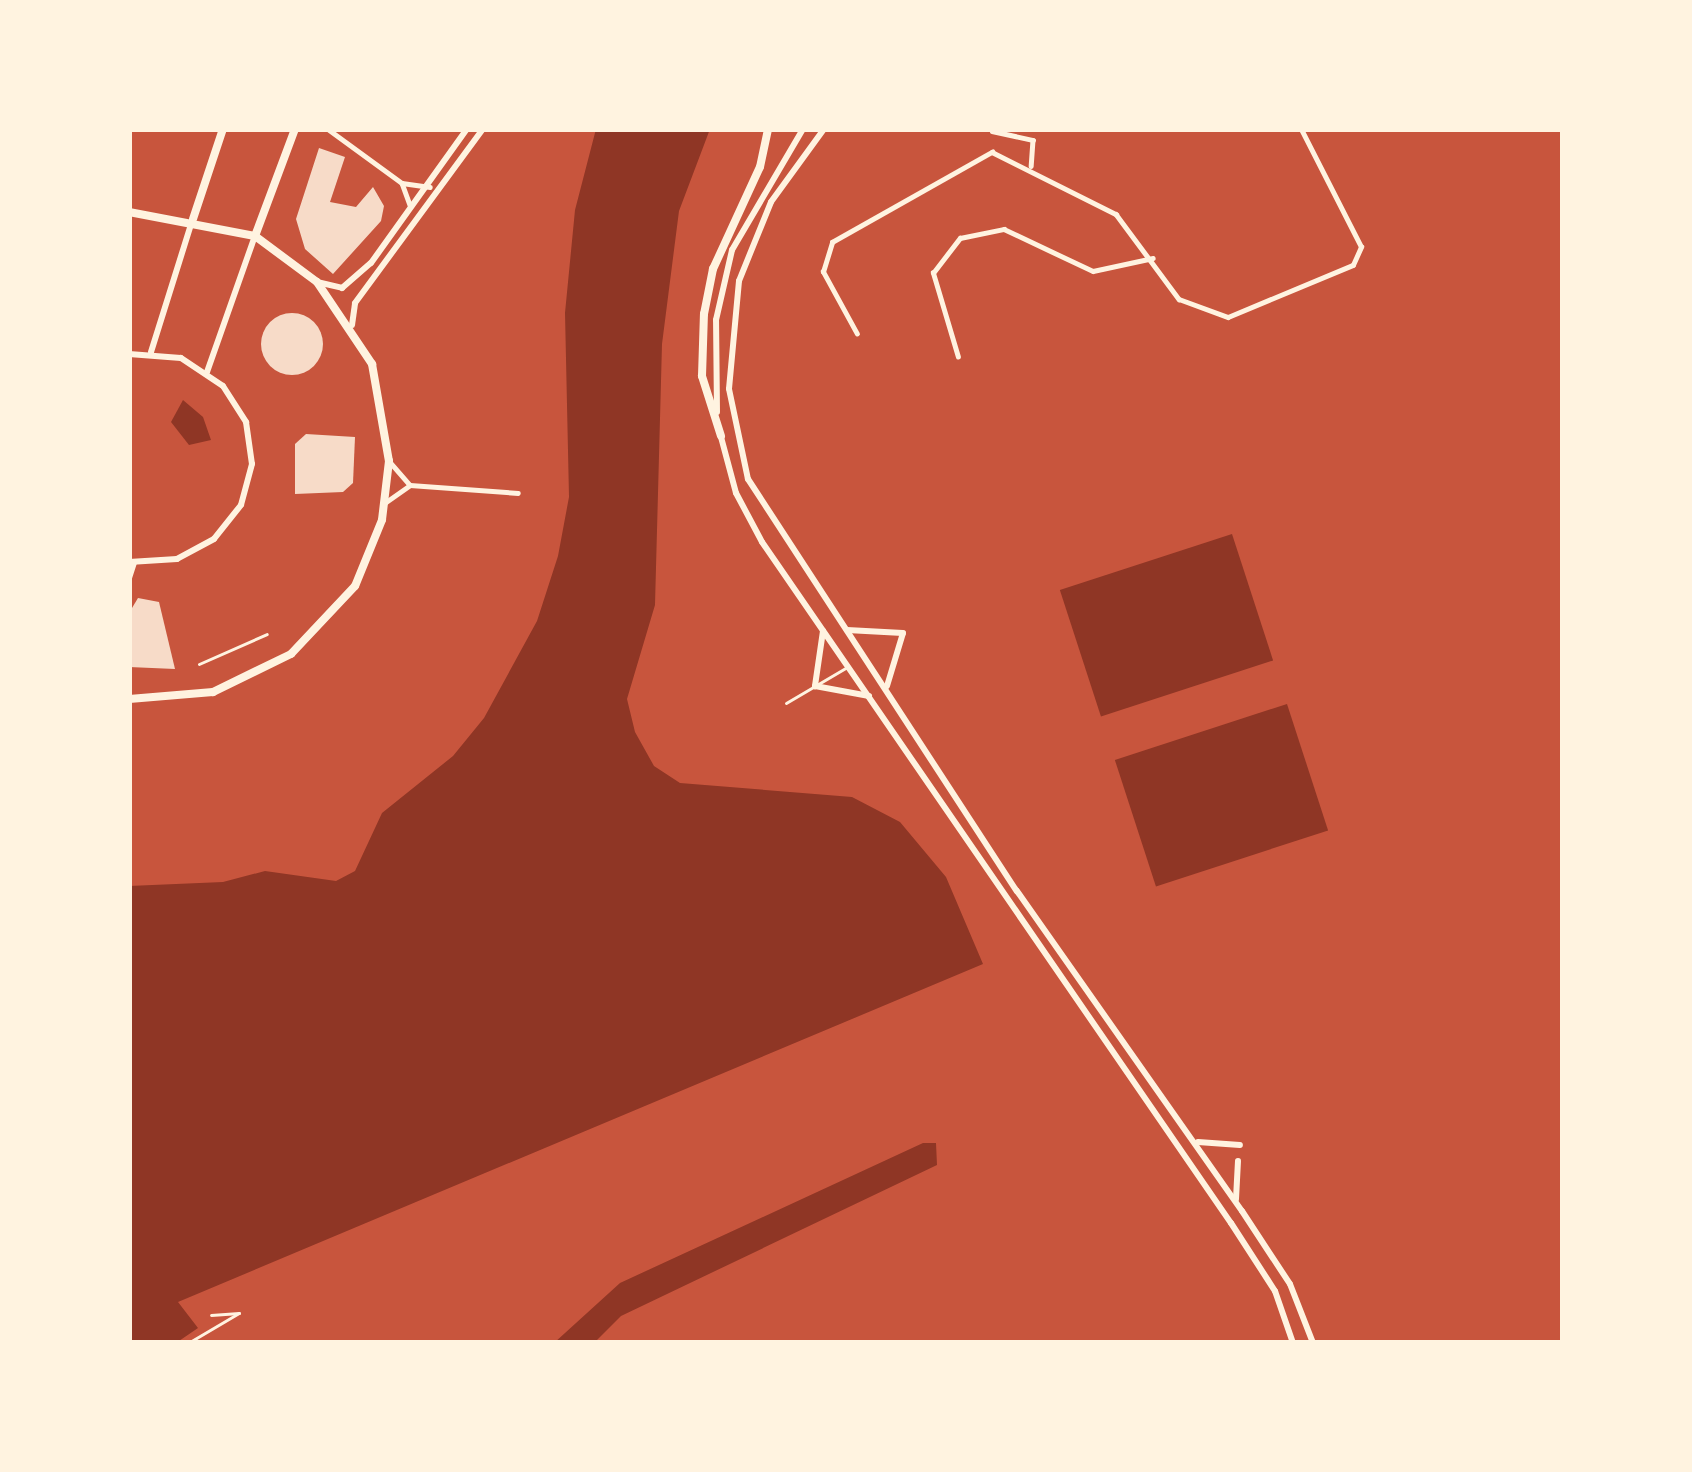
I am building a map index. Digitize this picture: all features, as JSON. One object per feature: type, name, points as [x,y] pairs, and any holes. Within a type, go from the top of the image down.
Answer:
[{"type":"main road","points":[[151,352],[223,129]]},
{"type":"main road","points":[[207,372],[295,129]]},
{"type":"main road","points":[[317,282],[343,288],[411,212],[467,129]]},
{"type":"main road","points":[[352,325],[355,303],[483,129]]},
{"type":"main road","points":[[769,129],[760,167],[712,269],[702,324],[701,376],[753,526],[1264,1274],[1293,1343]]},
{"type":"main road","points":[[721,436],[714,361],[724,280],[757,198],[802,129]]},
{"type":"main road","points":[[824,129],[770,202],[732,318],[733,424],[748,479],[1017,892],[1290,1284],[1313,1343]]},
{"type":"main road","points":[[129,212],[193,219],[255,236],[317,282],[352,325],[383,395],[389,461],[385,502],[356,586],[292,654],[213,692],[129,699]]},
{"type":"main road","points":[[129,353],[151,352],[207,372],[246,422],[248,485],[214,539],[177,559],[132,563],[129,578]]},
{"type":"main road","points":[[823,628],[815,686],[872,698]]},
{"type":"main road","points":[[847,630],[902,634],[886,688]]},
{"type":"main road","points":[[1194,1141],[1240,1145]]},
{"type":"main road","points":[[1236,1202],[1238,1161]]},
{"type":"street","points":[[328,129],[402,183],[430,187]]},
{"type":"street","points":[[857,334],[823,272],[832,242],[981,154],[1003,153],[1116,214],[1179,299],[1228,317],[1358,261],[1361,247],[1301,129]]},
{"type":"street","points":[[992,131],[1033,140],[1030,166]]},
{"type":"street","points":[[402,183],[411,212]]},
{"type":"street","points":[[958,356],[933,273],[960,238],[1004,229],[1093,271],[1153,258]]},
{"type":"street","points":[[389,461],[410,485]]},
{"type":"street","points":[[385,502],[410,485],[518,493]]},
{"type":"street","points":[[199,664],[267,634]]},
{"type":"street","points":[[786,703],[849,665]]},
{"type":"street","points":[[188,1343],[239,1313],[211,1315]]},
{"type":"shaded area","points":[[596,129],[710,129],[679,211],[662,344],[655,605],[627,699],[635,732],[654,766],[680,783],[852,797],[900,822],[946,877],[983,964],[178,1302],[198,1328],[176,1343],[129,1343],[129,886],[223,882],[265,871],[336,881],[355,871],[382,813],[453,756],[484,718],[537,621],[558,556],[569,497],[565,313],[575,210]]},
{"type":"shaded area","points":[[183,400],[203,417],[211,440],[189,445],[171,422]]},
{"type":"shaded area","points":[[1232,534],[1273,660],[1101,716],[1060,590]]},
{"type":"shaded area","points":[[1287,704],[1328,830],[1156,886],[1115,760]]},
{"type":"shaded area","points":[[923,1143],[936,1143],[937,1165],[621,1316],[594,1343],[554,1343],[620,1283]]},
{"type":"building","points":[[319,148],[345,157],[330,202],[356,207],[373,187],[384,206],[381,221],[333,274],[305,249],[296,219]]},
{"type":"building","points":[[292,313],[314,322],[323,344],[314,366],[292,375],[270,366],[261,344],[270,322]]},
{"type":"building","points":[[306,434],[355,437],[353,483],[343,492],[295,494],[295,444]]},
{"type":"building","points":[[138,598],[159,602],[175,669],[129,667],[129,613]]}]
